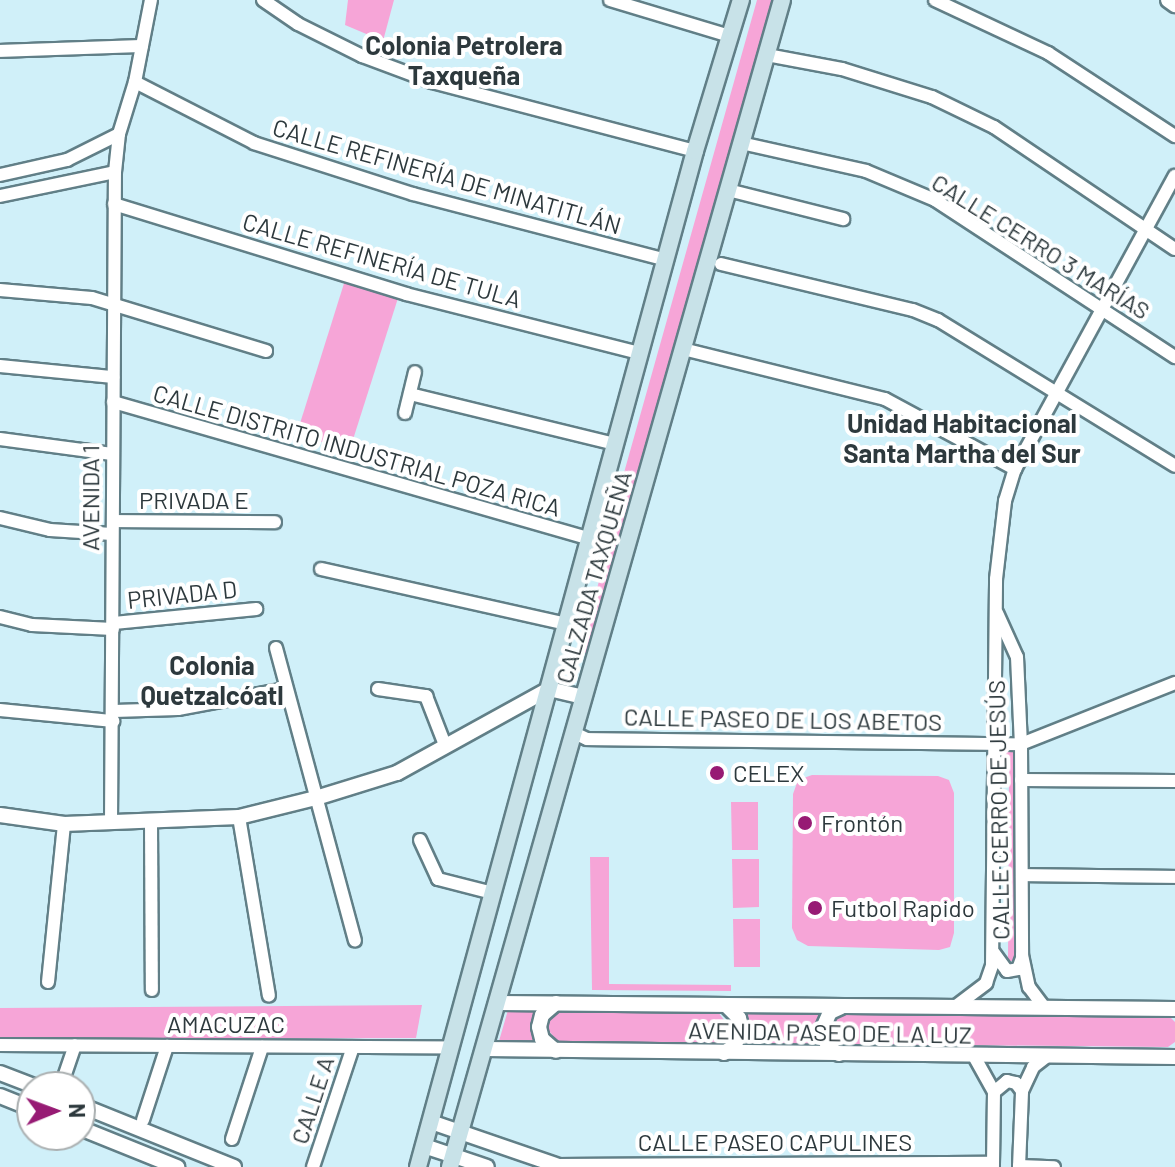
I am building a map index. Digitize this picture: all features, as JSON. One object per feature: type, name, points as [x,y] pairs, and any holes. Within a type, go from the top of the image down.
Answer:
[{"type":"main road","name":"CALZADA TAXQUEÑA","points":[[418,1167],[695,151],[741,0]]},
{"type":"main road","name":"CALZADA TAXQUEÑA","points":[[452,1161],[782,0]]},
{"type":"street","name":"AVENIDA 1","points":[[111,823],[115,172],[119,134],[135,82],[151,0]]},
{"type":"street","points":[[263,0],[298,24],[362,56],[432,82],[695,151]]},
{"type":"street","points":[[610,0],[730,36]]},
{"type":"street","points":[[935,0],[1048,53],[1175,136]]},
{"type":"street","points":[[1168,0],[1175,5]]},
{"type":"street","points":[[0,51],[142,46]]},
{"type":"street","points":[[767,55],[842,69],[932,97],[994,127],[1175,249]]},
{"type":"street","name":"CALLE REFINERÍA DE MINATITLÁN","points":[[135,82],[254,143],[413,194],[666,260]]},
{"type":"street","points":[[0,175],[59,163],[119,134]]},
{"type":"street","name":"CALLE CERRO 3 MARÍAS","points":[[741,143],[866,171],[935,200],[1175,357]]},
{"type":"street","points":[[0,196],[115,172]]},
{"type":"street","name":"CALLE CERRO DE JESÚS","points":[[956,1006],[986,983],[993,951],[993,743],[998,543],[1015,469],[1175,176]]},
{"type":"street","points":[[728,190],[843,219]]},
{"type":"street","name":"CALLE REFINERÍA DE TULA","points":[[114,204],[406,294],[640,353]]},
{"type":"street","points":[[721,264],[913,310],[976,342],[1175,466]]},
{"type":"street","points":[[0,290],[92,298],[266,351]]},
{"type":"street","points":[[683,349],[885,399],[1015,469]]},
{"type":"street","points":[[0,366],[113,377]]},
{"type":"street","points":[[405,413],[415,372]]},
{"type":"street","points":[[410,394],[615,444]]},
{"type":"street","name":"CALLE DISTRITO INDUSTRIAL POZA RICA","points":[[113,402],[590,539]]},
{"type":"street","points":[[0,439],[112,454]]},
{"type":"street","name":"PRIVADA E","points":[[0,518],[50,530],[275,522]]},
{"type":"street","points":[[321,569],[567,624]]},
{"type":"street","name":"PRIVADA D","points":[[0,617],[32,625],[113,626],[256,609]]},
{"type":"street","name":"CALLE CERRO DE JESÚS","points":[[996,610],[1017,657],[1021,744],[1022,955],[1029,987],[1045,1008]]},
{"type":"street","points":[[276,648],[355,941]]},
{"type":"street","points":[[1021,744],[1171,686]]},
{"type":"street","points":[[0,710],[55,718],[114,716],[178,709],[286,689]]},
{"type":"street","points":[[378,689],[426,696],[445,745]]},
{"type":"street","points":[[0,815],[64,824],[151,823],[239,817],[397,773],[549,689],[584,697]]},
{"type":"street","name":"CALLE PASEO DE LOS ABETOS","points":[[574,733],[587,739],[1021,744]]},
{"type":"street","points":[[1021,780],[1175,781]]},
{"type":"street","points":[[239,817],[269,996]]},
{"type":"street","points":[[151,823],[152,990]]},
{"type":"street","points":[[48,982],[64,824]]},
{"type":"street","points":[[420,840],[438,879],[493,893]]},
{"type":"street","points":[[1022,875],[1175,877]]},
{"type":"street","points":[[993,951],[1007,971],[1018,969],[1022,955]]},
{"type":"street","name":"AVENIDA PASEO DE LA LUZ","points":[[498,1003],[1174,1010]]},
{"type":"street","points":[[556,1003],[546,1009],[539,1027],[542,1039],[556,1051]]},
{"type":"street","points":[[724,1053],[734,1046],[742,1030],[736,1013],[727,1006]]},
{"type":"street","points":[[839,1054],[828,1047],[822,1030],[830,1012],[841,1006]]},
{"type":"street","name":"AMACUZAC","points":[[0,1045],[452,1047]]},
{"type":"street","points":[[66,1071],[75,1045]]},
{"type":"street","points":[[143,1120],[167,1046]]},
{"type":"street","points":[[232,1139],[262,1047]]},
{"type":"street","name":"CALLE A","points":[[313,1167],[353,1047]]},
{"type":"street","name":"AVENIDA PASEO DE LA LUZ","points":[[485,1049],[1174,1056]]},
{"type":"street","points":[[974,1056],[994,1092],[993,1165]]},
{"type":"street","points":[[1047,1056],[1033,1067],[1022,1091],[1019,1167],[1054,1167]]},
{"type":"street","points":[[994,1092],[1007,1081],[1016,1083],[1022,1091]]},
{"type":"street","points":[[96,1111],[234,1167]]},
{"type":"street","points":[[431,1122],[534,1162],[559,1166]]},
{"type":"street","points":[[96,1134],[177,1167]]},
{"type":"street","points":[[424,1146],[452,1161],[487,1167]]},
{"type":"street","name":"CALLE PASEO CAPULINES","points":[[559,1166],[993,1165]]},
{"type":"shaded area","points":[[348,0],[394,0],[383,41],[345,25]]},
{"type":"shaded area","points":[[757,0],[773,0],[586,653],[581,651],[599,581],[600,558]]},
{"type":"shaded area","points":[[346,277],[399,295],[349,452],[297,433]]},
{"type":"shaded area","points":[[1016,746],[1016,961],[1008,961],[1009,762],[998,747]]},
{"type":"shaded area","points":[[812,775],[938,776],[949,780],[954,793],[954,933],[950,947],[939,950],[808,946],[797,940],[792,928],[793,794],[798,780]]},
{"type":"shaded area","points":[[731,802],[758,802],[758,850],[732,850]]},
{"type":"shaded area","points":[[590,857],[609,857],[609,984],[731,985],[731,991],[592,990]]},
{"type":"shaded area","points":[[732,859],[759,859],[759,907],[733,908]]},
{"type":"shaded area","points":[[733,919],[760,919],[760,967],[734,967]]},
{"type":"shaded area","points":[[422,1005],[416,1038],[0,1039],[0,1008]]},
{"type":"shaded area","points":[[560,1009],[718,1012],[731,1029],[727,1040],[718,1044],[558,1042],[545,1026]]},
{"type":"shaded area","points":[[508,1010],[537,1010],[530,1025],[537,1041],[499,1041]]},
{"type":"shaded area","points":[[740,1013],[821,1014],[816,1030],[821,1045],[740,1044]]},
{"type":"shaded area","points":[[838,1014],[1169,1016],[1175,1022],[1175,1042],[1168,1047],[837,1044],[831,1029]]},
{"type":"place","name":"CELEX","points":[[717,773]]},
{"type":"place","name":"Frontón","points":[[805,823]]},
{"type":"place","name":"Futbol Rapido","points":[[815,908]]},
{"type":"district","name":"Colonia Petrolera Taxqueña","points":[[464,60]]},
{"type":"district","name":"Unidad Habitacional Santa Martha del Sur","points":[[962,438]]},
{"type":"district","name":"Colonia Quetzalcóatl","points":[[212,680]]}]
